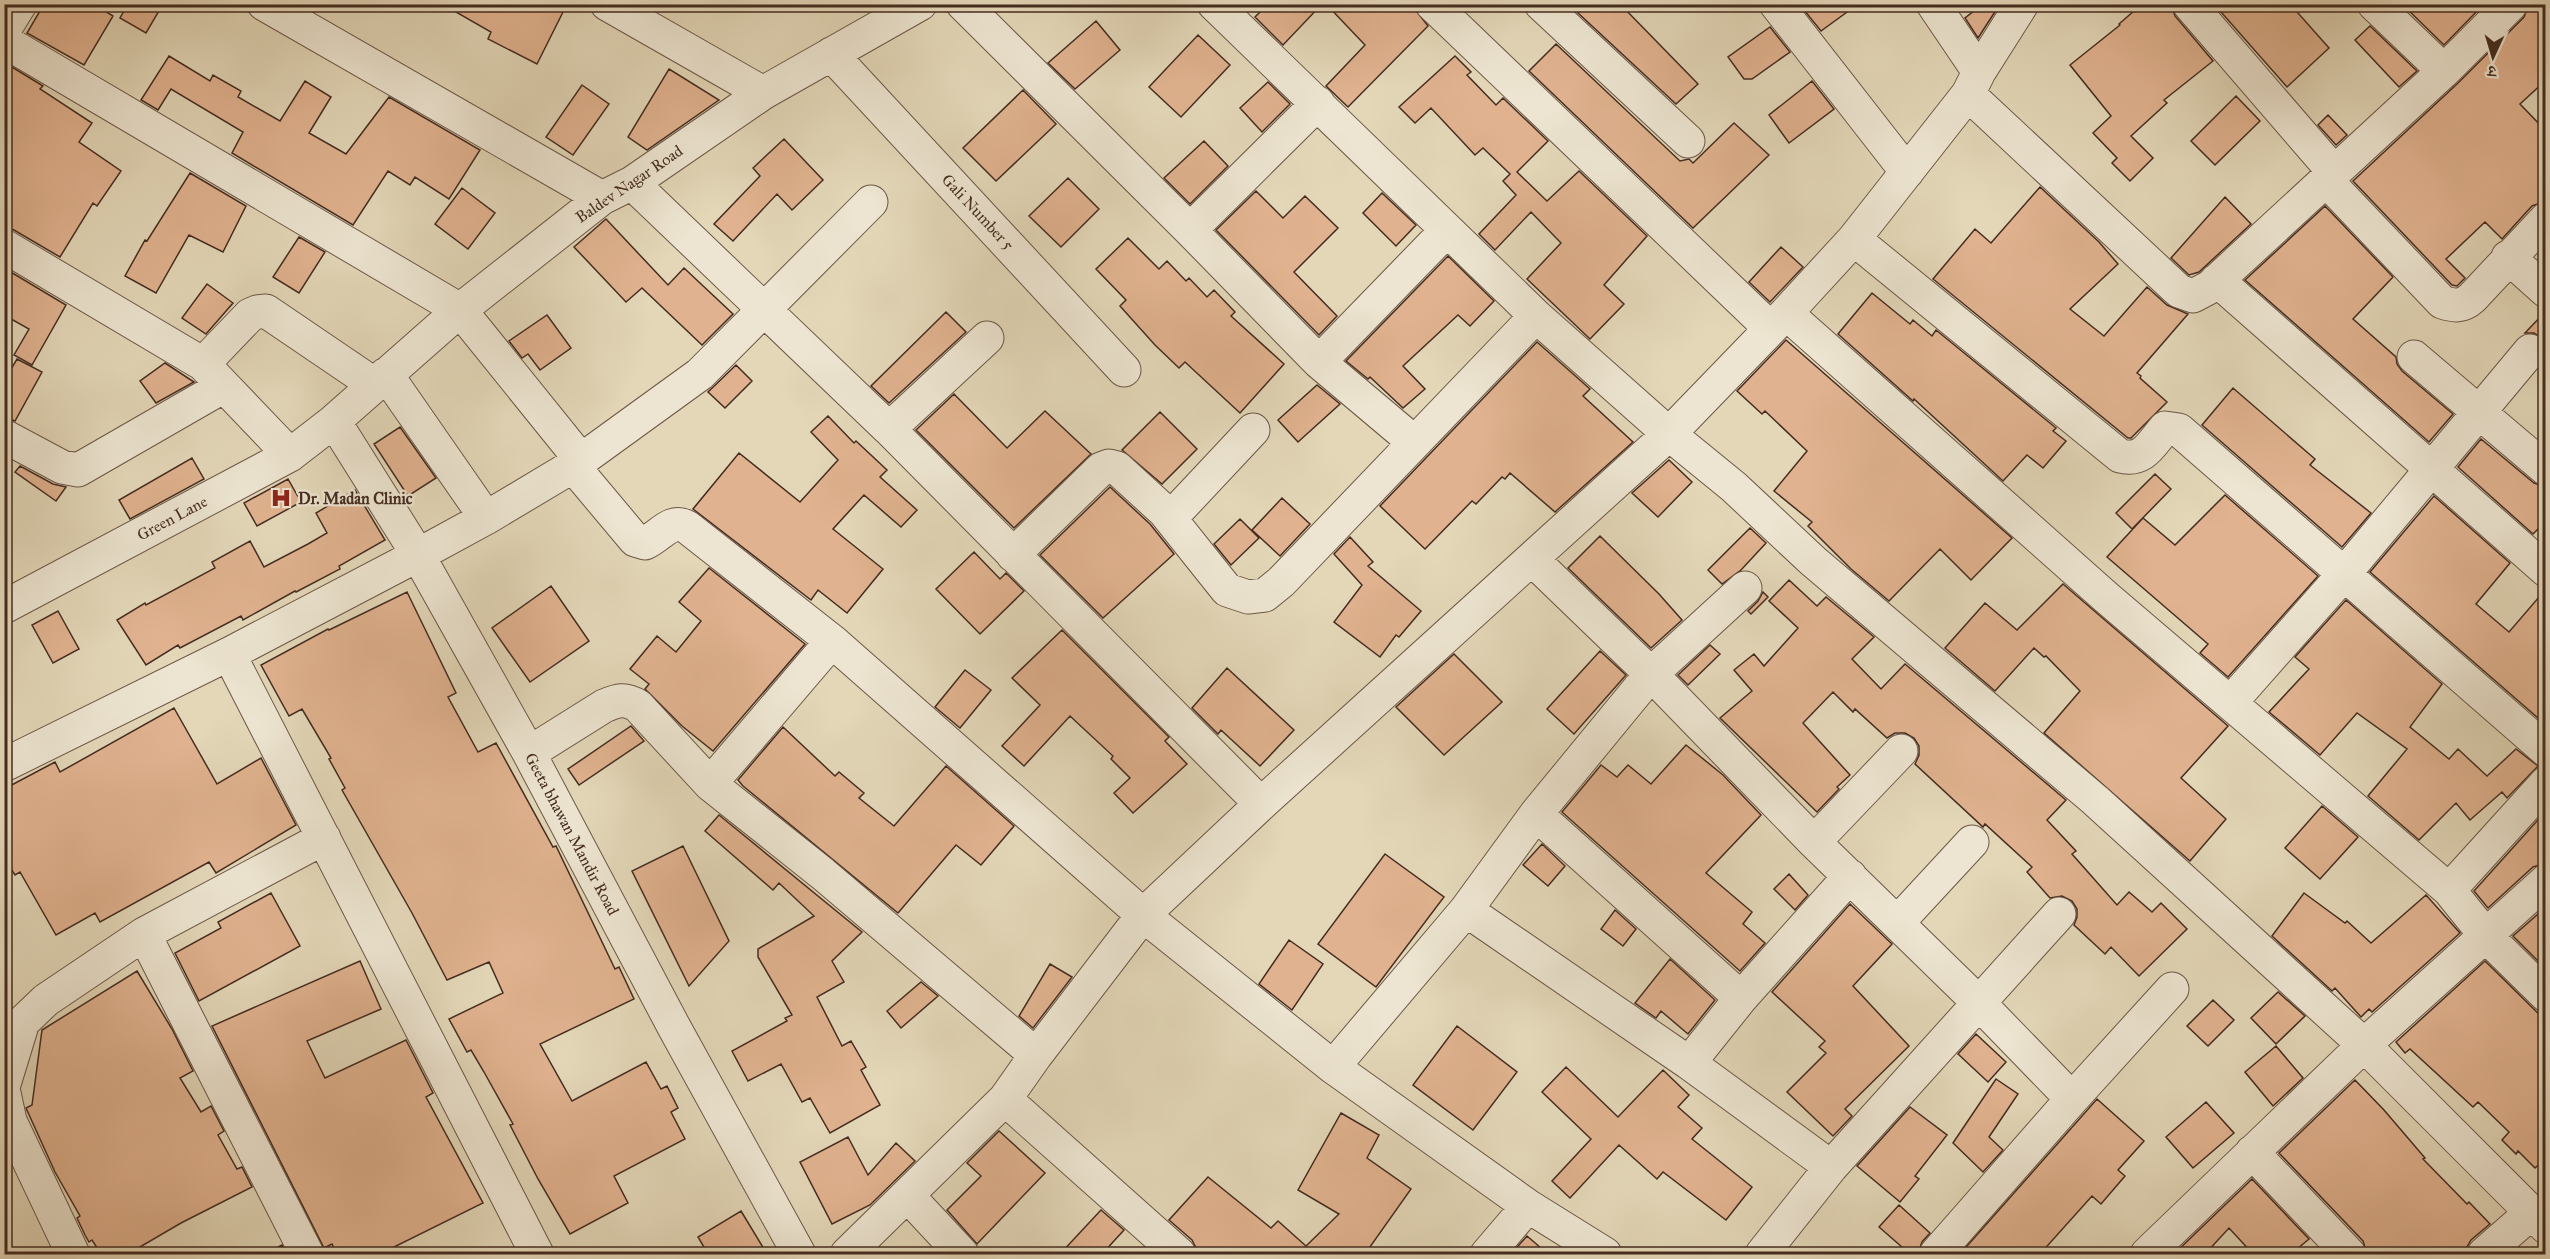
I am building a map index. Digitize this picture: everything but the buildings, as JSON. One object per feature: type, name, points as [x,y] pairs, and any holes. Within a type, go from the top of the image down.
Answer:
[{"type":"street","points":[[4,30],[20,4]]},
{"type":"street","points":[[264,4],[602,198]]},
{"type":"street","points":[[607,4],[763,93]]},
{"type":"street","name":"Baldev Nagar Road","points":[[334,421],[460,310],[602,198],[632,183],[763,93],[920,4]]},
{"type":"street","points":[[963,4],[1319,362],[1414,442]]},
{"type":"street","points":[[1214,4],[1536,315],[1669,434],[1734,487],[1813,561],[2095,800],[2364,1045],[2538,1220],[2484,1254]]},
{"type":"street","points":[[1432,4],[1778,321],[2449,890],[2486,936],[2546,995]]},
{"type":"street","points":[[1541,4],[1688,141]]},
{"type":"street","points":[[1776,4],[1907,172]]},
{"type":"street","points":[[1933,4],[1974,83],[2179,291],[2193,296],[2201,294],[2217,280],[2444,71],[2511,4]]},
{"type":"street","points":[[847,1254],[1005,1099],[1143,915],[1261,804],[1533,560],[1669,434],[1778,321],[1854,239],[1907,172],[1974,83],[2022,4]]},
{"type":"street","points":[[2189,4],[2330,176],[2442,302],[2452,305],[2466,303],[2546,219]]},
{"type":"street","points":[[2374,4],[2444,71]]},
{"type":"street","points":[[4,41],[460,310],[635,540],[645,543],[674,524],[680,523],[832,641],[1143,915],[1334,1067],[1528,1206],[1605,1254]]},
{"type":"street","name":"Gali Number 5","points":[[831,54],[1124,370]]},
{"type":"street","points":[[1190,230],[1318,103]]},
{"type":"street","points":[[632,183],[889,429],[1261,804]]},
{"type":"street","points":[[4,765],[229,654],[418,555],[486,518],[577,463],[700,374],[762,309],[871,202]]},
{"type":"street","points":[[1319,362],[1447,230]]},
{"type":"street","points":[[1854,239],[2120,456],[2138,458],[2165,428],[2179,429],[2546,750]]},
{"type":"street","points":[[4,246],[214,375],[290,455]]},
{"type":"street","points":[[2508,257],[2546,291]]},
{"type":"street","points":[[2217,280],[2546,570]]},
{"type":"street","points":[[4,436],[62,467],[78,470],[214,375],[250,315],[266,311],[380,380],[486,518]]},
{"type":"street","points":[[1013,555],[1101,470],[1109,466],[1117,468],[1164,511],[1227,590],[1248,597],[1265,595],[1281,582],[1536,315]]},
{"type":"street","points":[[889,429],[987,338]]},
{"type":"street","points":[[2230,703],[2344,574],[2530,351]]},
{"type":"street","points":[[2414,357],[2546,470]]},
{"type":"street","name":"Green Lane","points":[[4,607],[290,455],[334,421]]},
{"type":"street","name":"Geeta bhawan Mandir Road","points":[[334,421],[418,555],[529,753],[674,1027],[799,1254]]},
{"type":"street","points":[[1164,511],[1178,510],[1253,430]]},
{"type":"street","points":[[1533,560],[1651,674],[2072,1099]]},
{"type":"street","points":[[1334,1067],[1467,910],[1536,814],[1651,674],[1745,588]]},
{"type":"street","points":[[710,784],[832,641]]},
{"type":"street","points":[[229,654],[537,1254]]},
{"type":"street","points":[[529,753],[616,700],[627,700],[638,706],[710,784],[823,874],[1036,1055]]},
{"type":"street","points":[[1815,842],[1900,752]]},
{"type":"street","points":[[2449,890],[2546,783]]},
{"type":"street","points":[[1536,814],[1741,998]]},
{"type":"street","points":[[4,1084],[23,1022],[46,1000],[144,934],[324,838]]},
{"type":"street","points":[[1898,922],[1972,842]]},
{"type":"street","points":[[1689,1063],[1741,998],[1850,876]]},
{"type":"street","points":[[2148,1254],[2364,1045],[2546,881]]},
{"type":"street","points":[[1467,910],[1689,1063],[1831,1167]]},
{"type":"street","points":[[1762,1254],[1831,1167],[2059,914]]},
{"type":"street","points":[[144,934],[307,1254]]},
{"type":"street","points":[[1936,1254],[2172,989]]},
{"type":"street","points":[[4,1093],[10,1121],[73,1254]]},
{"type":"street","points":[[1005,1099],[1179,1254]]},
{"type":"street","points":[[2252,1152],[2349,1254]]},
{"type":"street","points":[[908,1196],[962,1254]]},
{"type":"street","points":[[1487,1254],[1528,1206]]},
{"type":"place","name":"Dr. Madan Clinic","points":[[281,498]]}]
